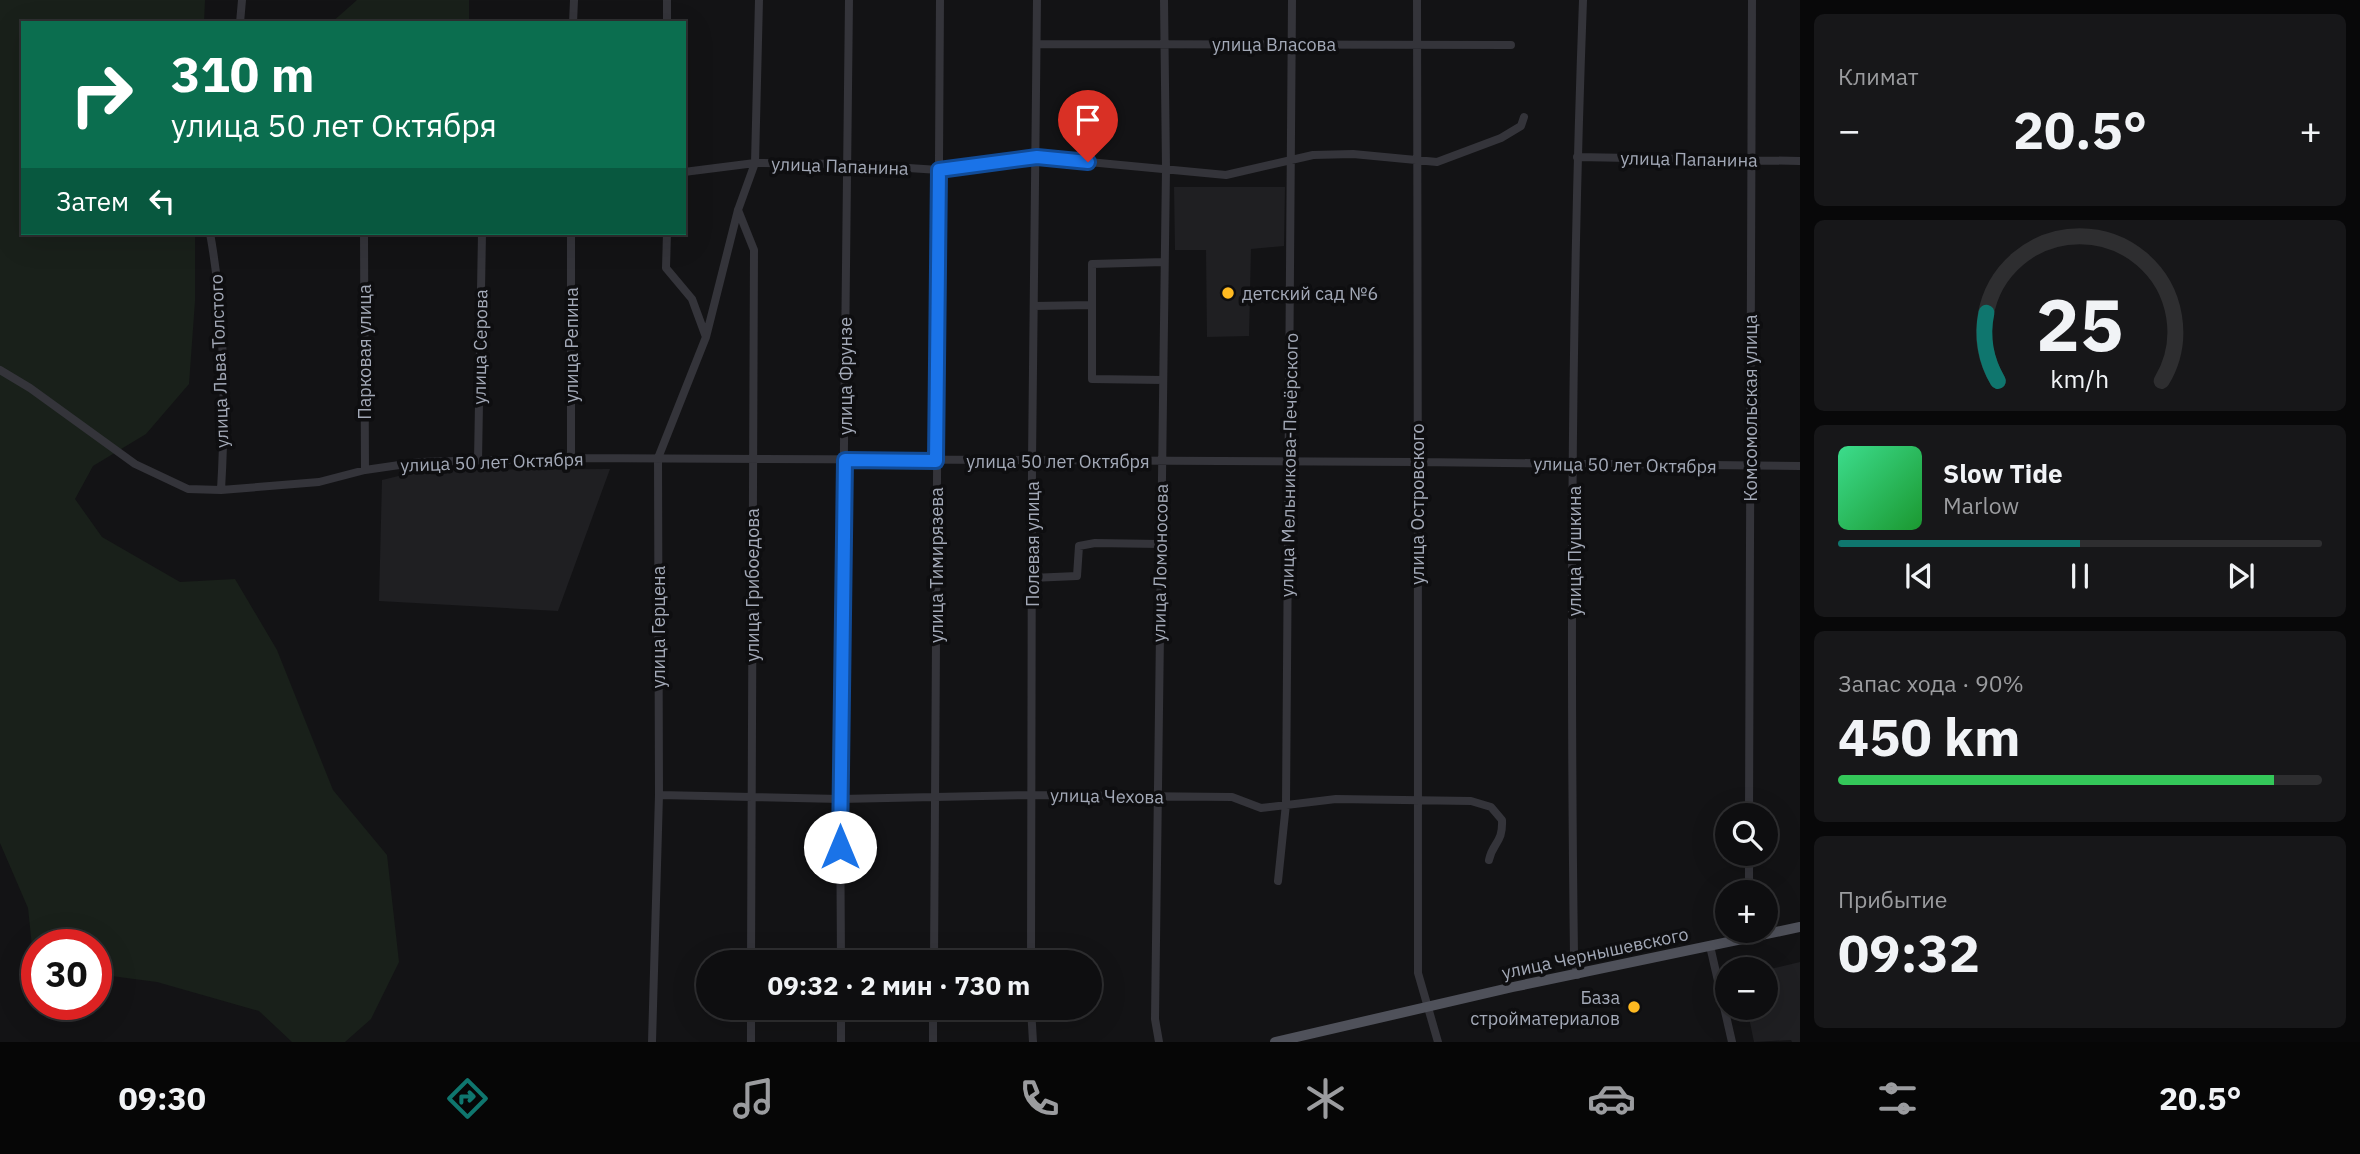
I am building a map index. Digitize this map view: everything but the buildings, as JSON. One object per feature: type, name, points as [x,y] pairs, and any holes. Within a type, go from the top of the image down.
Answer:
[{"type":"main road","name":"улица Чернышевского","points":[[1778,930],[1800,927]]},
{"type":"main road","name":"улица Чернышевского","points":[[1275,1042],[1720,943]]},
{"type":"street","points":[[240,21],[242,0]]},
{"type":"street","points":[[573,21],[574,0]]},
{"type":"street","points":[[667,0],[667,21]]},
{"type":"street","points":[[755,163],[759,0]]},
{"type":"street","name":"улица Фрунзе","points":[[841,950],[840,799],[849,0]]},
{"type":"street","name":"улица Тимирязева","points":[[934,950],[940,0]]},
{"type":"street","name":"Полевая улица","points":[[1031,950],[1031,578],[1037,0]]},
{"type":"street","name":"улица Ломоносова","points":[[1159,1042],[1155,1019],[1156,796],[1166,168],[1164,0]]},
{"type":"street","name":"улица Мельникова-Печёрского","points":[[1278,881],[1286,804],[1292,0]]},
{"type":"street","name":"улица Островского","points":[[1417,0],[1418,973],[1438,1042]]},
{"type":"street","name":"улица Пушкина","points":[[1577,975],[1574,956],[1572,789],[1574,464],[1577,157],[1583,0]]},
{"type":"street","name":"Комсомольская улица","points":[[1749,803],[1752,0]]},
{"type":"street","name":"улица Власова","points":[[1037,44],[1510,45]]},
{"type":"street","name":"улица Папанина","points":[[686,172],[755,163],[847,164],[939,170],[1037,157],[1226,175],[1313,155],[1353,154],[1437,162],[1501,138],[1521,126],[1524,117]]},
{"type":"street","name":"улица Папанина","points":[[1577,157],[1800,161]]},
{"type":"street","name":"улица Герцена","points":[[652,1042],[659,795],[658,458],[706,337],[738,210],[755,163]]},
{"type":"street","name":"улица Грибоедова","points":[[738,210],[754,250],[751,950]]},
{"type":"street","name":"улица Льва Толстого","points":[[210,235],[217,270],[225,417],[221,490]]},
{"type":"street","name":"Парковая улица","points":[[364,235],[365,470]]},
{"type":"street","name":"улица Серова","points":[[478,461],[482,235]]},
{"type":"street","name":"улица Репина","points":[[571,235],[571,458]]},
{"type":"street","points":[[667,235],[666,268],[692,299],[706,337]]},
{"type":"street","points":[[1163,380],[1092,379],[1092,264],[1164,262]]},
{"type":"street","points":[[1034,306],[1092,305]]},
{"type":"street","name":"улица 50 лет Октября","points":[[0,370],[30,388],[135,464],[188,489],[221,490],[319,482],[365,470],[421,462],[571,458],[1800,466]]},
{"type":"street","points":[[1031,578],[1077,576],[1079,546],[1095,542],[1160,544]]},
{"type":"street","name":"улица Чехова","points":[[659,795],[840,799],[1030,795],[1232,797],[1261,808],[1336,799],[1471,801],[1491,807],[1502,820],[1503,836],[1491,851],[1489,860]]},
{"type":"street","points":[[1710,946],[1732,1042]]},
{"type":"street","points":[[751,1020],[751,1042]]},
{"type":"street","points":[[841,1020],[841,1042]]},
{"type":"street","points":[[933,1020],[933,1042]]},
{"type":"street","points":[[1032,1020],[1033,1042]]},
{"type":"shaded area","points":[[0,0],[205,0],[204,21],[21,21],[21,235],[195,235],[195,301],[189,384],[146,434],[93,466],[75,499],[102,537],[180,582],[235,579],[277,650],[333,790],[387,855],[399,962],[371,1019],[345,1042],[292,1042],[259,1011],[157,982],[112,976],[112,929],[30,929],[28,908],[0,843]]},
{"type":"shaded area","points":[[357,0],[469,0],[469,21],[333,21]]},
{"type":"shaded area","name":"детский сад №6","points":[[1174,187],[1285,187],[1284,246],[1251,249],[1249,336],[1207,337],[1206,250],[1175,250]]},
{"type":"shaded area","points":[[610,469],[558,611],[379,601],[382,480],[423,470]]},
{"type":"shaded area","points":[[1800,962],[1800,1042],[1754,1042],[1749,1020],[1778,1020],[1778,967]]},
{"type":"place","name":"детский сад №6","points":[[1228,293]]},
{"type":"place","name":"База стройматериалов","points":[[1634,1007]]},
{"type":"route","points":[[840,847],[845,460],[936,461],[939,170],[1037,157],[1088,162]]}]
